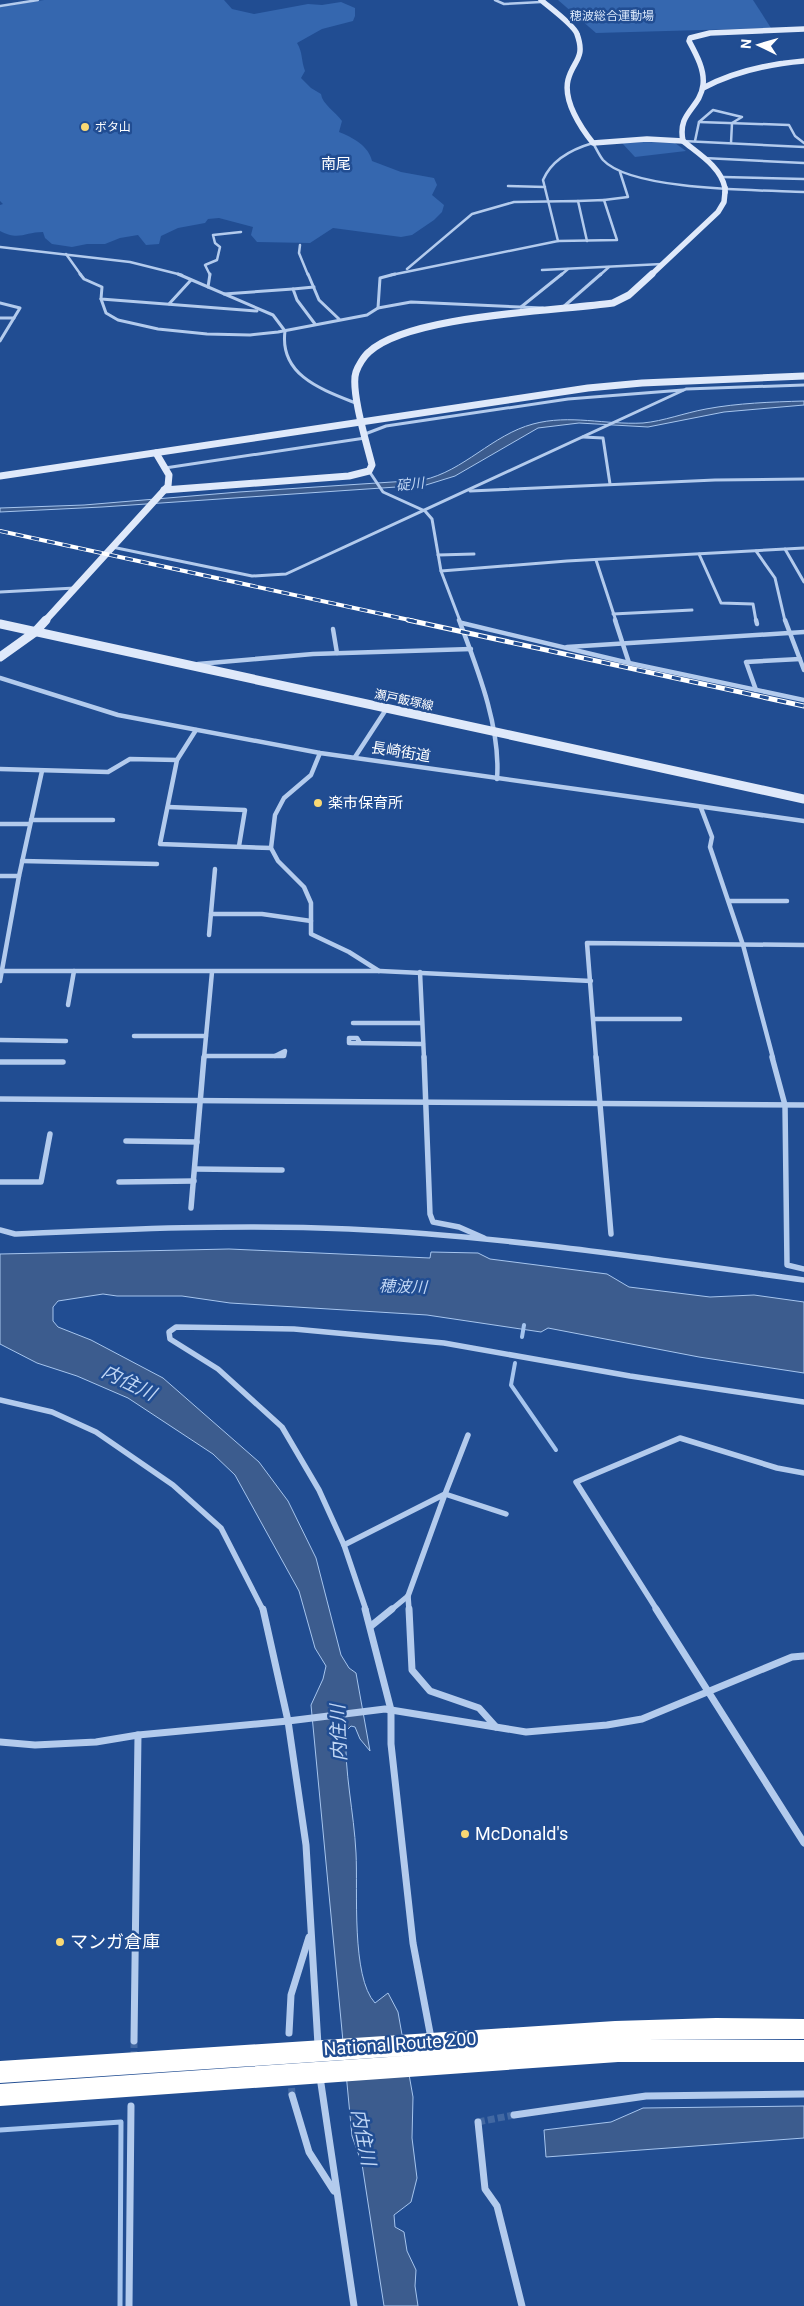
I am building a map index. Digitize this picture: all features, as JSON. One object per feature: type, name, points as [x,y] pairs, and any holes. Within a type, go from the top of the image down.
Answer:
[{"type":"highway","name":"National Route 200","points":[[0,2072],[319,2049],[615,2031],[716,2028],[804,2029]]},
{"type":"highway","name":"National Route 200","points":[[0,2095],[618,2051],[804,2051]]},
{"type":"street","points":[[0,6],[38,0]]},
{"type":"street","points":[[495,0],[504,4],[541,1],[577,32],[581,55],[570,73],[566,85],[573,110],[603,160],[620,172],[700,188],[804,192]]},
{"type":"street","points":[[164,490],[350,476],[369,471],[372,465],[358,404],[355,379],[358,364],[370,351],[390,339],[418,330],[472,318],[613,302],[629,294],[718,212],[724,202],[723,177],[683,141],[680,121],[702,88],[703,72],[689,41],[693,35],[710,32],[804,29]]},
{"type":"street","points":[[702,88],[742,69],[781,62],[804,61]]},
{"type":"street","points":[[695,141],[699,122],[713,110],[742,117],[732,123]]},
{"type":"street","points":[[699,122],[789,125],[795,136],[804,143]]},
{"type":"street","points":[[731,143],[732,123]]},
{"type":"street","points":[[558,241],[543,180],[545,173],[571,150],[593,143],[647,139],[804,147]]},
{"type":"street","points":[[704,158],[804,163]]},
{"type":"street","points":[[407,270],[472,214],[514,202],[604,200],[628,197],[620,172]]},
{"type":"street","points":[[723,177],[804,178]]},
{"type":"street","points":[[508,186],[544,187]]},
{"type":"street","points":[[378,308],[380,278],[407,270],[558,241],[617,240],[604,200]]},
{"type":"street","points":[[578,201],[587,241]]},
{"type":"street","points":[[208,287],[211,276],[205,265],[217,260],[220,252],[220,247],[215,244],[213,235],[242,232]]},
{"type":"street","points":[[300,246],[300,253],[319,300],[340,319]]},
{"type":"street","points":[[0,247],[148,265],[191,280],[272,315],[285,331],[282,348],[284,358],[299,374],[328,391],[358,404]]},
{"type":"street","points":[[66,254],[84,279],[102,287],[101,300],[103,309],[108,315],[137,326],[236,335],[285,331],[367,315],[378,308],[416,302],[562,308],[609,267]]},
{"type":"street","points":[[542,270],[662,264]]},
{"type":"street","points":[[521,307],[568,269]]},
{"type":"street","points":[[169,304],[191,280]]},
{"type":"street","points":[[222,294],[314,287]]},
{"type":"street","points":[[293,288],[297,300],[316,324]]},
{"type":"street","points":[[101,300],[263,312]]},
{"type":"street","points":[[0,302],[20,308],[0,342]]},
{"type":"street","points":[[0,318],[14,318]]},
{"type":"street","points":[[0,332],[5,333]]},
{"type":"street","points":[[0,476],[362,420],[588,388],[642,383],[804,376]]},
{"type":"street","points":[[165,468],[365,436],[386,426],[568,399],[686,389],[804,385]]},
{"type":"street","points":[[112,547],[234,572],[271,576],[297,571],[601,427],[686,389]]},
{"type":"street","points":[[439,410],[444,418]]},
{"type":"street","points":[[582,437],[603,438],[610,484]]},
{"type":"street","points":[[0,657],[35,632],[164,490],[170,481],[156,453]]},
{"type":"street","points":[[369,471],[373,480],[383,492],[425,511],[432,519],[441,571],[471,649],[499,754],[497,779]]},
{"type":"street","points":[[467,491],[715,480],[804,479]]},
{"type":"street","points":[[441,571],[804,548]]},
{"type":"street","points":[[785,549],[804,582]]},
{"type":"street","points":[[756,550],[775,578],[788,632],[804,670]]},
{"type":"street","points":[[438,556],[474,554]]},
{"type":"street","points":[[699,554],[721,603],[753,604],[757,624]]},
{"type":"street","points":[[596,560],[629,663]]},
{"type":"street","points":[[0,592],[76,588]]},
{"type":"street","points":[[613,614],[692,610]]},
{"type":"street","points":[[462,623],[629,663],[804,700]]},
{"type":"street","name":"瀬戸飯塚線","points":[[0,624],[804,799]]},
{"type":"street","points":[[333,629],[337,653]]},
{"type":"street","points":[[560,647],[804,632]]},
{"type":"street","points":[[192,665],[337,653],[471,649]]},
{"type":"street","points":[[756,690],[746,662],[800,659]]},
{"type":"street","name":"長崎街道","points":[[0,678],[118,716],[320,753],[804,821]]},
{"type":"street","points":[[355,757],[387,708]]},
{"type":"street","points":[[196,730],[177,760],[160,844],[271,848]]},
{"type":"street","points":[[320,753],[311,775],[284,798],[275,815],[271,848],[284,868],[304,887],[310,903],[311,934],[348,952],[380,972]]},
{"type":"street","points":[[0,769],[108,772],[130,759],[177,760]]},
{"type":"street","points":[[0,980],[22,861],[42,770]]},
{"type":"street","points":[[168,807],[245,810],[239,846]]},
{"type":"street","points":[[701,808],[712,837],[710,847],[743,945],[785,1104],[787,1265],[804,1269]]},
{"type":"street","points":[[0,824],[113,820]]},
{"type":"street","points":[[22,861],[157,864]]},
{"type":"street","points":[[209,935],[215,870]]},
{"type":"street","points":[[0,876],[19,876]]},
{"type":"street","points":[[729,901],[787,901]]},
{"type":"street","points":[[211,914],[262,914],[311,921]]},
{"type":"street","points":[[611,1234],[587,943],[804,945]]},
{"type":"street","points":[[1,971],[420,972],[591,981]]},
{"type":"street","points":[[68,1005],[74,971]]},
{"type":"street","points":[[191,1208],[212,972]]},
{"type":"street","points":[[420,972],[430,1214],[433,1222],[460,1227],[488,1239]]},
{"type":"street","points":[[594,1019],[680,1019]]},
{"type":"street","points":[[353,1023],[421,1023]]},
{"type":"street","points":[[134,1036],[206,1036]]},
{"type":"street","points":[[0,1040],[66,1040]]},
{"type":"street","points":[[360,1043],[423,1044]]},
{"type":"street","points":[[204,1056],[275,1056]]},
{"type":"street","points":[[0,1062],[63,1062]]},
{"type":"street","points":[[0,1099],[804,1105]]},
{"type":"street","points":[[0,1182],[41,1182],[50,1134]]},
{"type":"street","points":[[126,1141],[197,1142]]},
{"type":"street","points":[[195,1169],[282,1170]]},
{"type":"street","points":[[120,1182],[194,1181]]},
{"type":"street","points":[[0,1234],[157,1228],[286,1227],[488,1239],[571,1247],[804,1280]]},
{"type":"street","points":[[0,1230],[15,1234]]},
{"type":"street","points":[[432,2043],[413,1943],[388,1710],[371,1626],[344,1545],[319,1490],[282,1428],[218,1369],[170,1340],[168,1336],[172,1329],[189,1326],[294,1329],[444,1342],[499,1350],[630,1376],[804,1402]]},
{"type":"street","points":[[0,1400],[52,1412],[96,1432],[173,1485],[221,1528],[262,1605],[288,1721],[306,1845],[310,1933],[319,2049]]},
{"type":"street","points":[[468,1435],[408,1596],[412,1670],[430,1691],[479,1708],[497,1728]]},
{"type":"street","points":[[804,1474],[777,1468],[680,1438],[576,1482],[804,1843]]},
{"type":"street","points":[[344,1545],[445,1494],[506,1514]]},
{"type":"street","points":[[371,1626],[408,1596]]},
{"type":"street","points":[[0,1742],[66,1744],[388,1710],[526,1732],[607,1725],[642,1719],[708,1690],[792,1657],[804,1656]]},
{"type":"street","points":[[134,2041],[138,1735]]},
{"type":"street","points":[[289,2033],[291,1996],[310,1933]]},
{"type":"street","points":[[319,2073],[354,2306]]},
{"type":"street","points":[[514,2115],[646,2096],[804,2094]]},
{"type":"street","points":[[292,2095],[309,2152],[336,2194]]},
{"type":"street","points":[[129,2306],[131,2106]]},
{"type":"street","points":[[478,2122],[485,2189],[497,2206],[522,2306]]},
{"type":"green space","points":[[44,0],[224,0],[232,9],[254,14],[308,4],[322,5],[341,2],[355,8],[353,21],[322,29],[297,43],[305,71],[301,78],[311,88],[321,94],[324,101],[342,121],[339,132],[354,139],[364,147],[372,161],[401,172],[434,178],[437,185],[432,195],[444,205],[442,212],[412,235],[401,237],[333,228],[310,243],[257,242],[251,235],[253,227],[219,218],[208,219],[205,223],[178,228],[161,236],[159,244],[146,245],[138,235],[120,238],[105,244],[87,244],[72,247],[52,244],[45,238],[43,232],[17,236],[0,231],[0,205],[3,204],[0,201],[0,7]]},
{"type":"green space","name":"穂波総合運動場","points":[[558,0],[753,0],[771,28],[596,33]]},
{"type":"green space","points":[[622,143],[675,143],[686,151],[635,157]]},
{"type":"water","name":"碇川","points":[[804,401],[804,405],[724,412],[648,427],[579,423],[538,428],[455,476],[426,485],[0,512],[0,508],[84,505],[239,492],[423,480],[452,469],[518,429],[547,421],[574,420],[643,423],[718,407]]},
{"type":"water","points":[[229,1249],[430,1258],[431,1252],[478,1253],[490,1259],[607,1274],[629,1287],[710,1297],[754,1295],[804,1302],[804,1373],[699,1357],[548,1328],[541,1332],[427,1315],[230,1303],[182,1296],[117,1296],[103,1294],[58,1301],[53,1307],[53,1321],[58,1327],[91,1340],[163,1378],[259,1462],[288,1501],[316,1558],[341,1655],[349,1668],[356,1673],[370,1751],[360,1739],[355,1727],[351,1726],[346,1731],[346,1762],[355,1838],[357,1932],[362,1974],[367,1991],[375,2003],[388,1993],[398,2012],[413,2097],[412,2138],[417,2178],[411,2202],[394,2215],[395,2227],[404,2232],[407,2251],[416,2270],[415,2286],[418,2306],[384,2306],[362,2164],[352,2136],[311,1705],[323,1679],[326,1666],[315,1648],[299,1591],[235,1475],[213,1454],[128,1398],[77,1376],[37,1363],[0,1344],[0,1254]]},
{"type":"water","points":[[804,2106],[804,2138],[546,2157],[544,2130],[611,2122],[643,2108]]},
{"type":"waterway","points":[[522,1337],[524,1325]]},
{"type":"waterway","points":[[515,1363],[511,1385],[556,1450]]},
{"type":"waterway","points":[[0,2130],[121,2122],[120,2306]]},
{"type":"tunnel","points":[[134,2041],[134,2058]]},
{"type":"tunnel","points":[[291,2078],[292,2095]]},
{"type":"tunnel","points":[[478,2122],[514,2115]]},
{"type":"railway","points":[[0,531],[414,621]]},
{"type":"railway","points":[[408,620],[804,706]]},
{"type":"place","name":"ボタ山","points":[[85,127]]},
{"type":"place","name":"楽市保育所","points":[[318,803]]},
{"type":"place","name":"McDonald's","points":[[465,1834]]},
{"type":"place","name":"マンガ倉庫","points":[[60,1942]]},
{"type":"district","name":"南尾","points":[[336,164]]},
{"type":"water label","name":"穂波川","points":[[403,1286]]},
{"type":"water label","name":"内住川","points":[[129,1382]]},
{"type":"water label","name":"内住川","points":[[338,1733]]},
{"type":"water label","name":"内住川","points":[[364,2137]]}]
